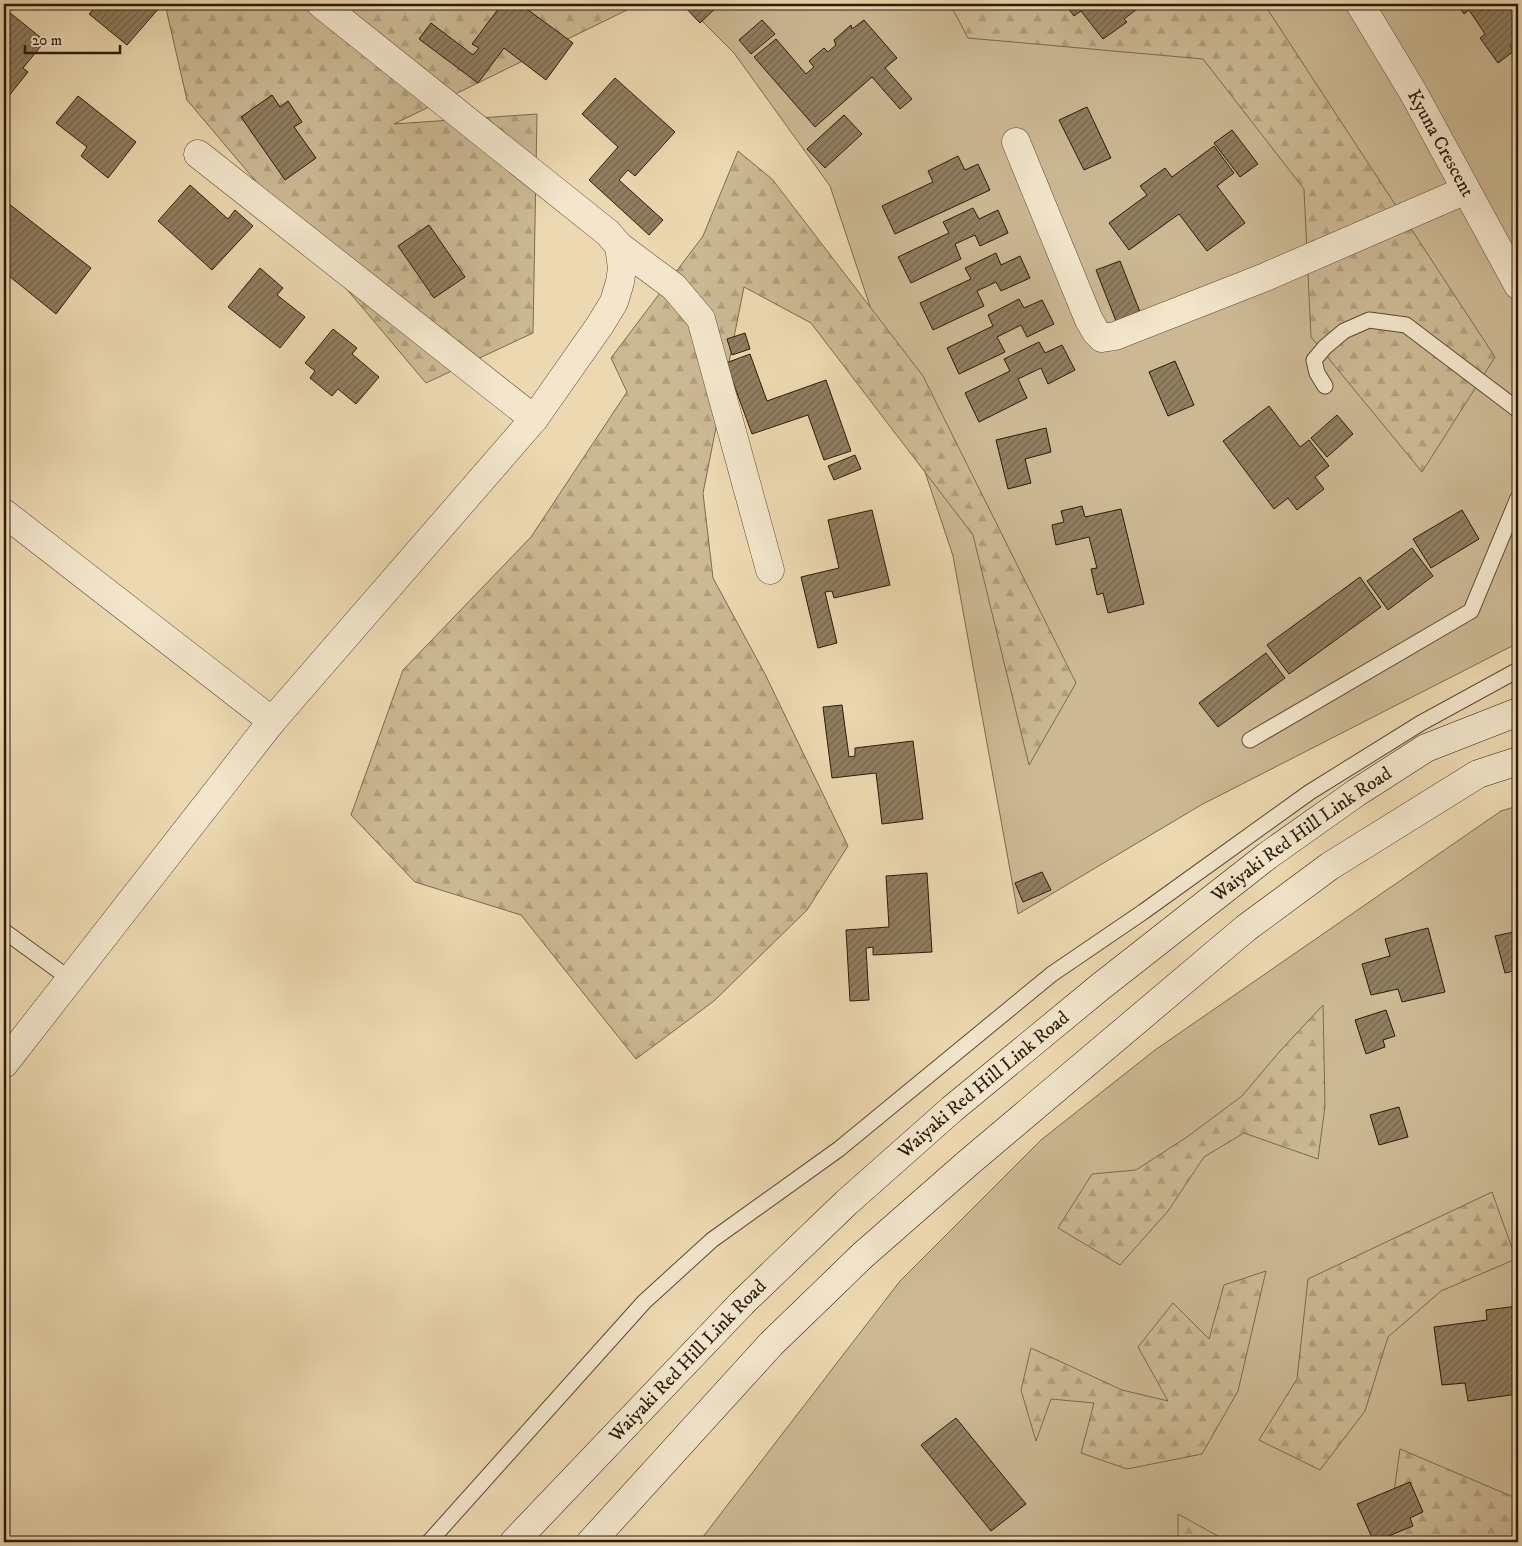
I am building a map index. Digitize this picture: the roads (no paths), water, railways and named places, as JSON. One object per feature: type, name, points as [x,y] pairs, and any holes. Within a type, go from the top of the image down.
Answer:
[{"type":"street","points":[[321,4],[544,183],[592,219],[619,246],[674,287],[701,319],[770,570]]},
{"type":"street","name":"Kyuna Crescent","points":[[1360,4],[1413,92],[1518,285]]},
{"type":"street","points":[[1016,142],[1089,320],[1102,338],[1114,336],[1263,278],[1466,190]]},
{"type":"street","points":[[198,154],[534,419]]},
{"type":"street","points":[[4,1064],[272,721],[534,419],[614,302],[622,268],[619,246]]},
{"type":"street","points":[[4,513],[272,721]]},
{"type":"street","name":"Waiyaki Red Hill Link Road","points":[[514,1542],[742,1303],[846,1203],[952,1109],[1100,987],[1245,874],[1356,793],[1426,748],[1518,712]]},
{"type":"street","points":[[598,1537],[771,1344],[863,1255],[968,1163],[1246,928],[1330,866],[1478,774],[1518,760]]},
{"type":"lane","points":[[1325,386],[1317,373],[1314,360],[1325,347],[1344,331],[1369,320],[1406,325],[1518,410]]},
{"type":"lane","points":[[1250,740],[1471,611],[1518,498]]},
{"type":"lane","points":[[429,1542],[644,1302],[712,1240],[839,1149],[1052,974],[1143,912],[1310,792],[1421,723],[1518,670]]},
{"type":"lane","points":[[4,931],[70,979]]}]
